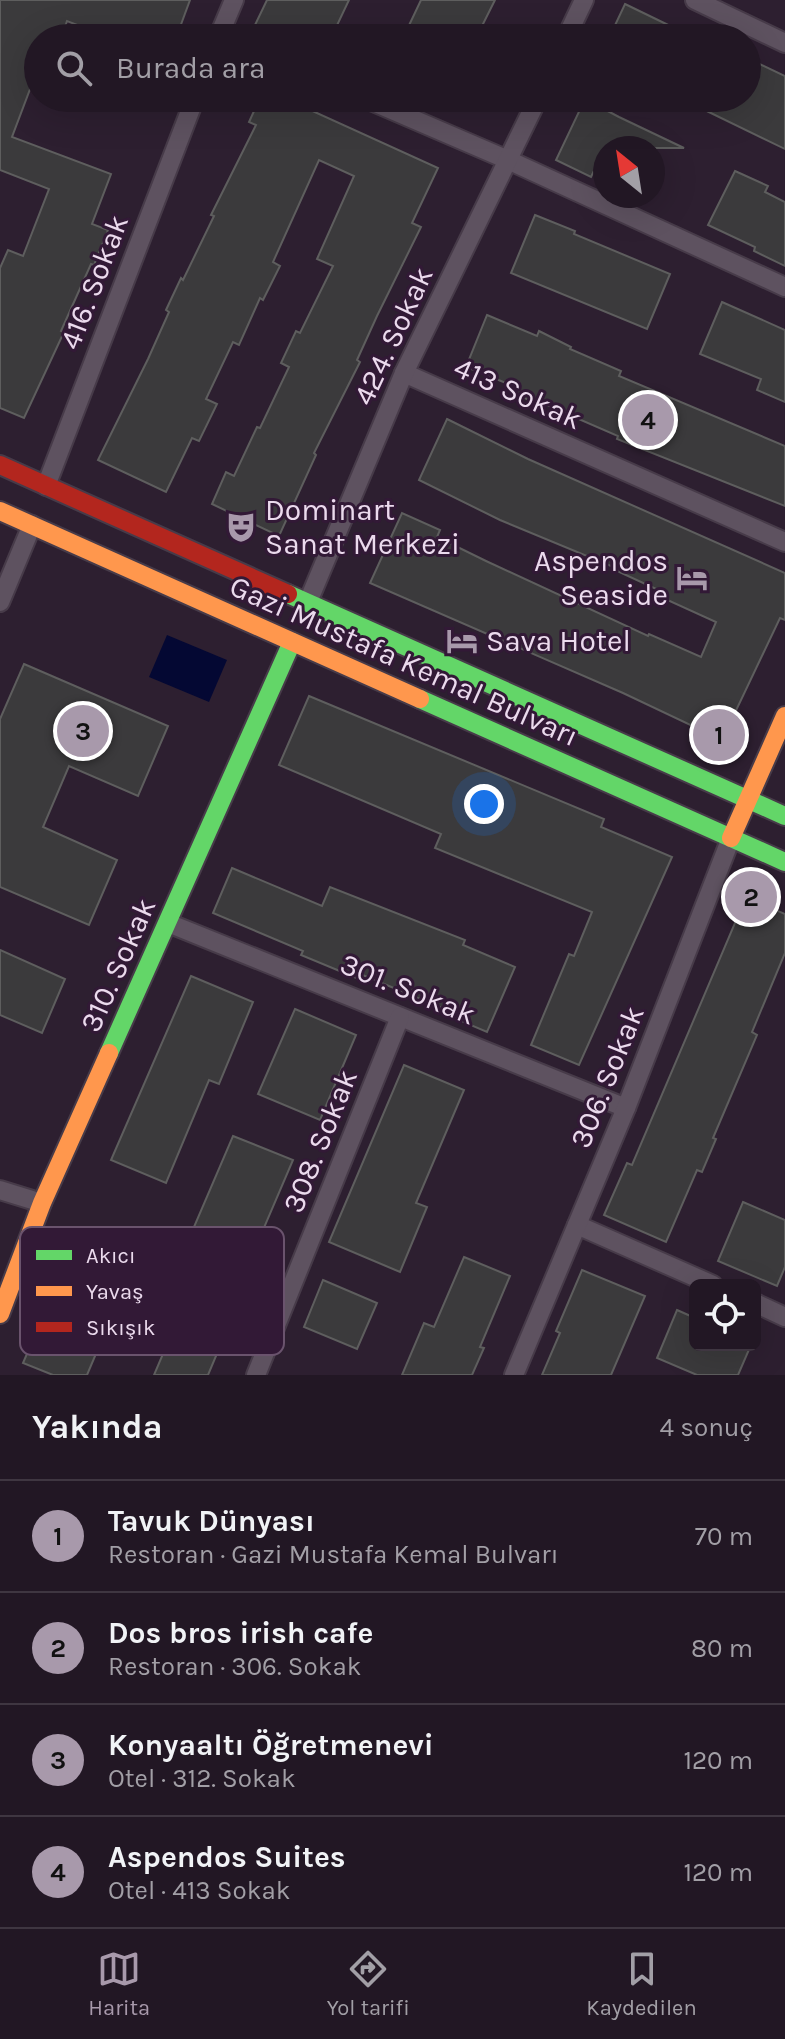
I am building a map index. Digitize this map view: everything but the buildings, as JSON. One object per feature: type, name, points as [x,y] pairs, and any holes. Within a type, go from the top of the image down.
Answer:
[{"type":"main road","name":"Gazi Mustafa Kemal Bulvarı","points":[[0,465],[785,816]]},
{"type":"main road","name":"Gazi Mustafa Kemal Bulvarı","points":[[0,511],[785,862]]},
{"type":"main road","name":"310. Sokak","points":[[33,1227],[292,642]]},
{"type":"main road","name":"306. Sokak","points":[[731,838],[785,716]]},
{"type":"main road","name":"310. Sokak","points":[[0,1314],[20,1261]]},
{"type":"street","points":[[225,24],[234,0]]},
{"type":"street","points":[[573,24],[584,0]]},
{"type":"street","points":[[695,0],[745,24]]},
{"type":"street","points":[[761,32],[785,43]]},
{"type":"street","name":"416. Sokak","points":[[46,486],[190,112]]},
{"type":"street","points":[[397,112],[785,287]]},
{"type":"street","name":"424. Sokak","points":[[308,602],[404,373],[531,112]]},
{"type":"street","name":"413 Sokak","points":[[404,373],[785,542]]},
{"type":"street","points":[[0,602],[32,525]]},
{"type":"street","name":"306. Sokak","points":[[514,1375],[626,1108],[731,838]]},
{"type":"street","name":"301. Sokak","points":[[168,923],[626,1108]]},
{"type":"street","name":"308. Sokak","points":[[284,1305],[400,1017]]},
{"type":"street","points":[[0,1190],[42,1203]]},
{"type":"street","points":[[577,1225],[699,1279]]},
{"type":"street","points":[[761,1306],[785,1317]]},
{"type":"street","name":"308. Sokak","points":[[256,1375],[264,1355]]},
{"type":"shaded area","points":[[167,635],[227,660],[209,702],[149,677]]},
{"type":"traffic: fast","points":[[288,594],[785,816]]},
{"type":"traffic: fast","points":[[109,1053],[292,642]]},
{"type":"traffic: fast","points":[[420,699],[785,862]]},
{"type":"traffic: slow","points":[[0,511],[420,699]]},
{"type":"traffic: slow","points":[[731,838],[785,716]]},
{"type":"traffic: slow","points":[[33,1227],[109,1053]]},
{"type":"traffic: slow","points":[[0,1314],[20,1261]]},
{"type":"traffic: jam","points":[[0,465],[288,594]]},
{"type":"place","name":"Aspendos Suites","points":[[648,420]]},
{"type":"place","name":"Dominart Sanat Merkezi","points":[[241,527]]},
{"type":"place","name":"Aspendos Seaside","points":[[692,578]]},
{"type":"place","name":"Sava Hotel","points":[[462,641]]},
{"type":"place","name":"Konyaaltı Öğretmenevi","points":[[83,731]]},
{"type":"place","name":"Tavuk Dünyası","points":[[719,735]]},
{"type":"place","name":"Dos bros irish cafe","points":[[751,897]]}]
